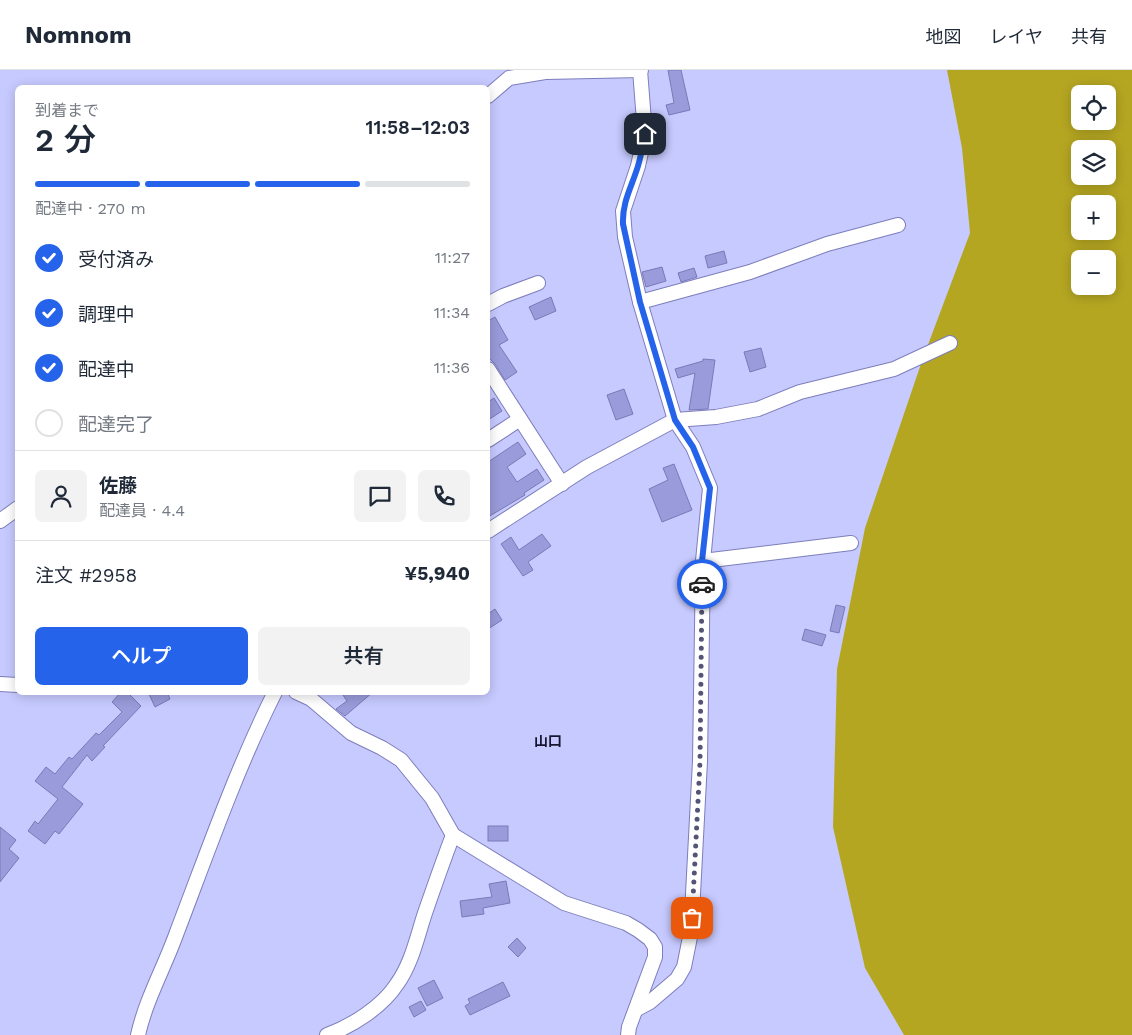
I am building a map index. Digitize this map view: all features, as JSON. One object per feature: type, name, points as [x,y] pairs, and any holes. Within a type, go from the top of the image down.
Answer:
[{"type":"street","points":[[490,94],[509,74],[640,70],[645,134],[638,166],[623,211],[625,237],[640,302],[675,420],[693,447],[710,488],[702,561],[700,762],[691,932],[684,967],[677,979],[650,1002],[637,1009]]},
{"type":"street","points":[[640,302],[750,272],[827,244],[898,225]]},
{"type":"street","points":[[490,303],[538,283]]},
{"type":"street","points":[[490,530],[595,463],[675,420],[716,417],[758,410],[800,392],[894,369],[950,343]]},
{"type":"street","points":[[490,373],[562,484]]},
{"type":"street","points":[[490,439],[520,419]]},
{"type":"street","points":[[0,521],[15,510]]},
{"type":"street","points":[[702,561],[851,543]]},
{"type":"street","points":[[0,684],[15,685]]},
{"type":"street","points":[[138,1035],[142,1018],[177,934],[234,783],[274,695]]},
{"type":"street","points":[[303,695],[310,698],[351,733],[402,760],[432,798],[454,834],[564,903],[626,923],[650,939],[654,947],[655,957],[629,1027],[628,1035]]},
{"type":"street","points":[[331,1034],[346,1028],[379,1004],[397,985],[412,958],[434,884],[454,834]]},
{"type":"shaded area","points":[[947,70],[1132,70],[1132,1035],[904,1035],[865,968],[833,827],[837,669],[865,528],[923,358],[970,233],[962,148]]},
{"type":"building","points":[[668,70],[681,70],[690,110],[669,115],[666,105],[674,103]]},
{"type":"building","points":[[724,251],[727,263],[708,268],[705,256]]},
{"type":"building","points":[[662,267],[666,281],[646,287],[642,272]]},
{"type":"building","points":[[694,268],[697,277],[681,282],[678,273]]},
{"type":"building","points":[[551,297],[556,311],[535,320],[529,307]]},
{"type":"building","points":[[495,317],[508,340],[499,345],[517,372],[505,380],[490,359],[490,320]]},
{"type":"building","points":[[761,348],[766,367],[750,372],[744,352]]},
{"type":"building","points":[[703,359],[715,360],[708,409],[689,410],[695,373],[678,378],[675,369],[703,361]]},
{"type":"building","points":[[624,389],[633,414],[616,420],[607,395]]},
{"type":"building","points":[[494,398],[502,411],[490,419],[490,401]]},
{"type":"building","points":[[518,442],[526,454],[507,467],[517,482],[537,469],[544,480],[524,493],[525,495],[490,516],[490,461]]},
{"type":"building","points":[[674,464],[692,510],[662,522],[649,489],[668,480],[663,468]]},
{"type":"building","points":[[542,534],[551,546],[528,562],[533,570],[523,576],[501,544],[511,537],[519,550]]},
{"type":"building","points":[[836,605],[845,607],[839,633],[830,631]]},
{"type":"building","points":[[495,609],[502,620],[490,628],[490,613]]},
{"type":"building","points":[[805,629],[826,635],[822,646],[802,640]]},
{"type":"building","points":[[118,695],[130,695],[141,706],[103,746],[105,747],[92,761],[87,755],[62,787],[83,804],[59,834],[55,831],[45,844],[28,831],[35,821],[38,824],[58,799],[35,781],[46,767],[55,774],[69,757],[72,759],[96,733],[99,735],[122,712],[112,702]]},
{"type":"building","points":[[149,695],[168,695],[170,699],[155,707]]},
{"type":"building","points":[[343,695],[370,695],[345,716],[336,709],[347,701]]},
{"type":"building","points":[[488,826],[508,826],[508,841],[488,841]]},
{"type":"building","points":[[0,827],[16,840],[9,849],[19,858],[0,882]]},
{"type":"building","points":[[506,881],[510,903],[483,908],[484,914],[462,917],[460,901],[492,897],[489,884]]},
{"type":"building","points":[[517,938],[526,948],[518,957],[508,947]]},
{"type":"building","points":[[434,980],[443,998],[427,1006],[418,988]]},
{"type":"building","points":[[503,982],[510,996],[470,1015],[465,1006],[470,1003],[468,999]]},
{"type":"building","points":[[421,1001],[426,1010],[414,1017],[409,1007]]},
{"type":"way so far","points":[[692,918],[700,762],[702,584]]},
{"type":"district","name":"山口","points":[[548,741]]},
{"type":"route","points":[[645,134],[638,166],[626,197],[623,224],[640,302],[675,420],[693,447],[710,488],[702,561],[702,584]]}]
